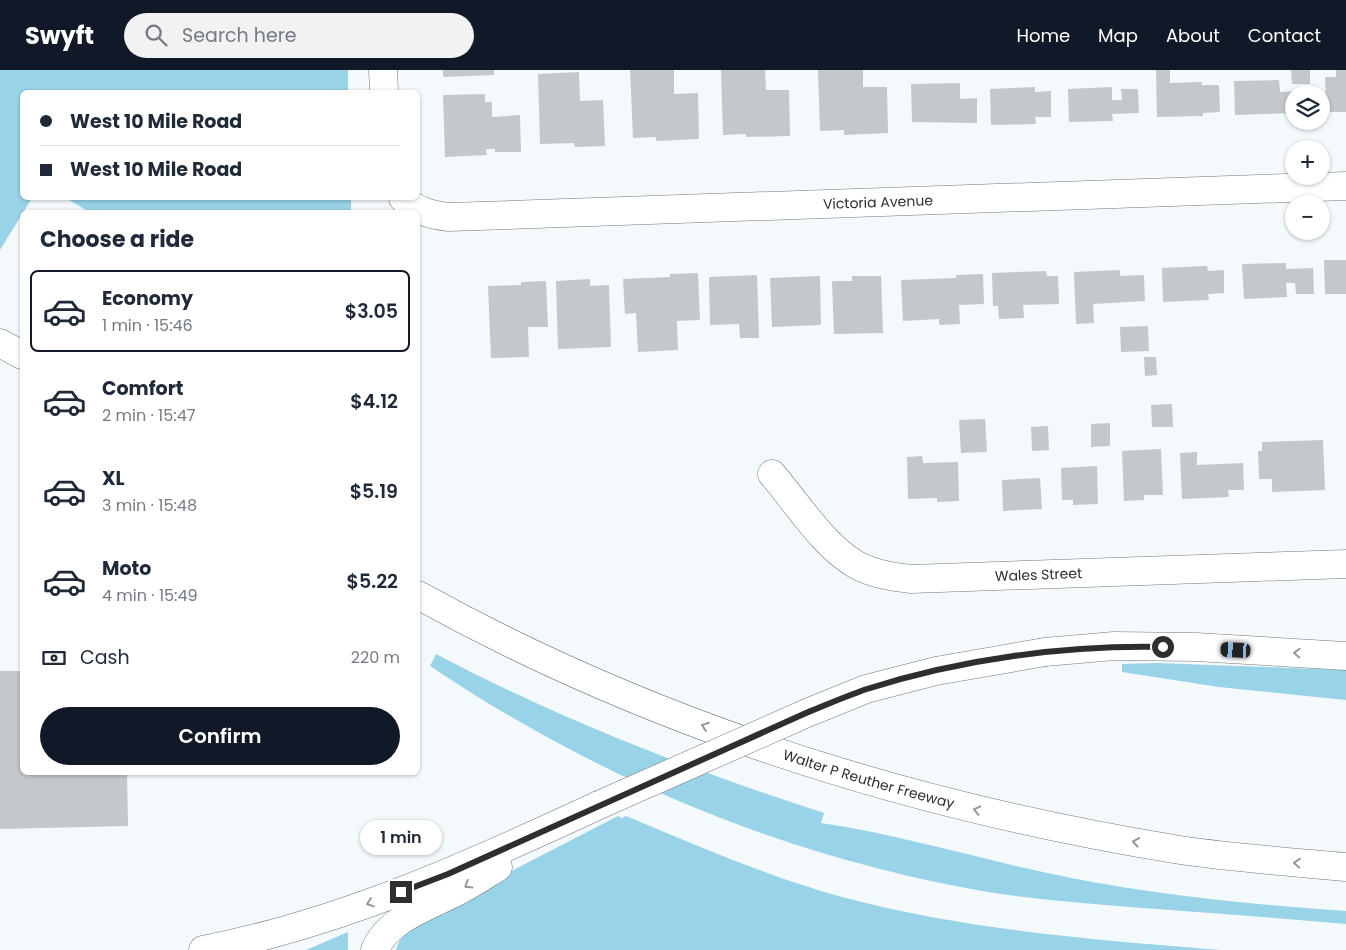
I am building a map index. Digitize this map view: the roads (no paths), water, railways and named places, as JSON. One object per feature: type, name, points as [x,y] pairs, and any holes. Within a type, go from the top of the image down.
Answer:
[{"type":"main road","points":[[384,70],[384,90]]},
{"type":"main road","name":"Victoria Avenue","points":[[420,211],[448,217],[1346,186]]},
{"type":"main road","name":"Victoria Avenue","points":[[408,202],[419,210]]},
{"type":"main road","points":[[0,343],[20,354]]},
{"type":"main road","name":"Wales Street","points":[[772,474],[833,546],[855,564],[889,577],[911,579],[1346,564]]},
{"type":"main road","name":"Walter P Reuther Freeway","points":[[420,596],[525,651],[603,685],[759,746],[858,779],[947,803],[1105,837],[1183,850],[1346,867]]},
{"type":"main road","points":[[203,950],[282,932],[385,898],[448,874],[806,713],[866,690],[936,671],[1045,652],[1114,646],[1346,656]]},
{"type":"main road","points":[[375,950],[379,941],[398,923],[459,891],[599,805]]}]
